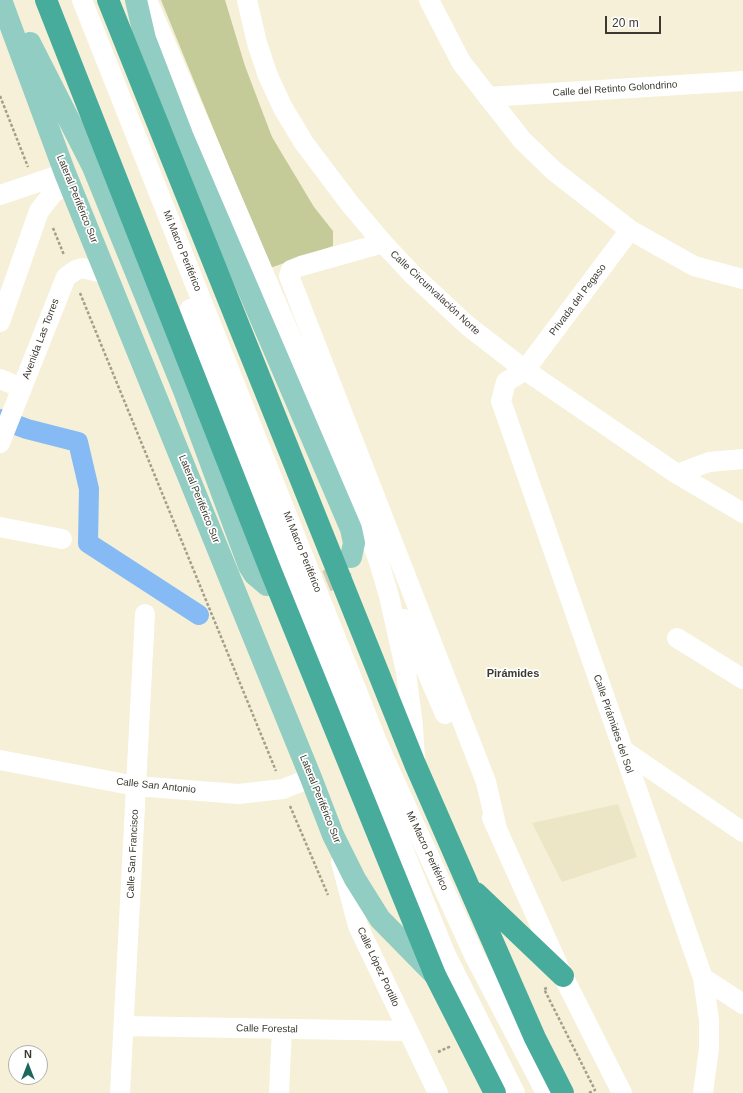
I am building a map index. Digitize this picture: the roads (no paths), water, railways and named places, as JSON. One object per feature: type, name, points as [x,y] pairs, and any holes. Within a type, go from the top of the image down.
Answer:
[{"type":"highway","points":[[46,0],[275,582],[435,975],[495,1093]]},
{"type":"highway","points":[[108,0],[415,764],[535,1038],[562,1093]]},
{"type":"highway","points":[[469,886],[563,976]]},
{"type":"main road","points":[[136,0],[146,39],[182,135],[352,529],[354,543],[352,557]]},
{"type":"main road","name":"Lateral Periférico Sur","points":[[4,6],[67,178],[333,835],[355,879],[380,919],[435,975]]},
{"type":"main road","points":[[4,6],[32,45],[93,167],[183,388],[249,566],[254,574],[267,585]]},
{"type":"street","name":"Mi Macro Periférico","points":[[68,0],[433,924],[445,953],[515,1093]]},
{"type":"street","name":"Mi Macro Periférico","points":[[82,0],[380,749],[474,954],[546,1093]]},
{"type":"street","points":[[147,0],[318,398],[378,559],[419,655],[563,976],[622,1093]]},
{"type":"street","name":"Calle Circunvalación Norte","points":[[247,0],[257,43],[268,76],[283,108],[304,143],[350,204],[383,243],[413,275],[468,326],[525,370],[677,474],[743,513]]},
{"type":"street","points":[[429,0],[461,62],[522,140],[554,171],[630,230],[694,266],[743,279]]},
{"type":"street","name":"Calle del Retinto Golondrino","points":[[488,97],[743,81]]},
{"type":"street","points":[[0,195],[35,183],[67,178]]},
{"type":"street","points":[[0,322],[34,221],[43,204],[67,178]]},
{"type":"street","name":"Privada del Pegaso","points":[[525,370],[630,230]]},
{"type":"street","points":[[383,243],[301,266],[291,270],[289,276],[486,782],[497,829]]},
{"type":"street","name":"Avenida Las Torres","points":[[0,443],[62,282],[71,272],[82,268],[107,274]]},
{"type":"street","name":"Calle Pirámides del Sol","points":[[525,370],[506,382],[501,401],[703,978],[709,1020],[709,1041],[703,1093]]},
{"type":"street","points":[[0,379],[21,391]]},
{"type":"street","points":[[677,474],[709,462],[743,459]]},
{"type":"street","points":[[0,527],[62,539]]},
{"type":"street","points":[[378,559],[389,596],[406,672],[413,726],[415,764]]},
{"type":"street","name":"Calle San Francisco","points":[[120,1093],[125,1026],[145,614]]},
{"type":"street","points":[[677,638],[743,679]]},
{"type":"street","points":[[623,750],[743,832]]},
{"type":"street","name":"Calle San Antonio","points":[[0,760],[136,786],[238,794],[284,789],[311,778]]},
{"type":"street","name":"Calle López Portillo","points":[[333,835],[358,926],[438,1093]]},
{"type":"street","points":[[703,978],[743,1004]]},
{"type":"street","name":"Calle Forestal","points":[[125,1026],[408,1031]]},
{"type":"street","points":[[279,1093],[282,1029]]},
{"type":"waterway","points":[[0,419],[27,429],[78,442],[89,489],[88,543],[199,615]]},
{"type":"tunnel","points":[[295,590],[307,589],[329,580],[338,574],[350,559]]},
{"type":"district","name":"Pirámides","points":[[513,674]]}]
